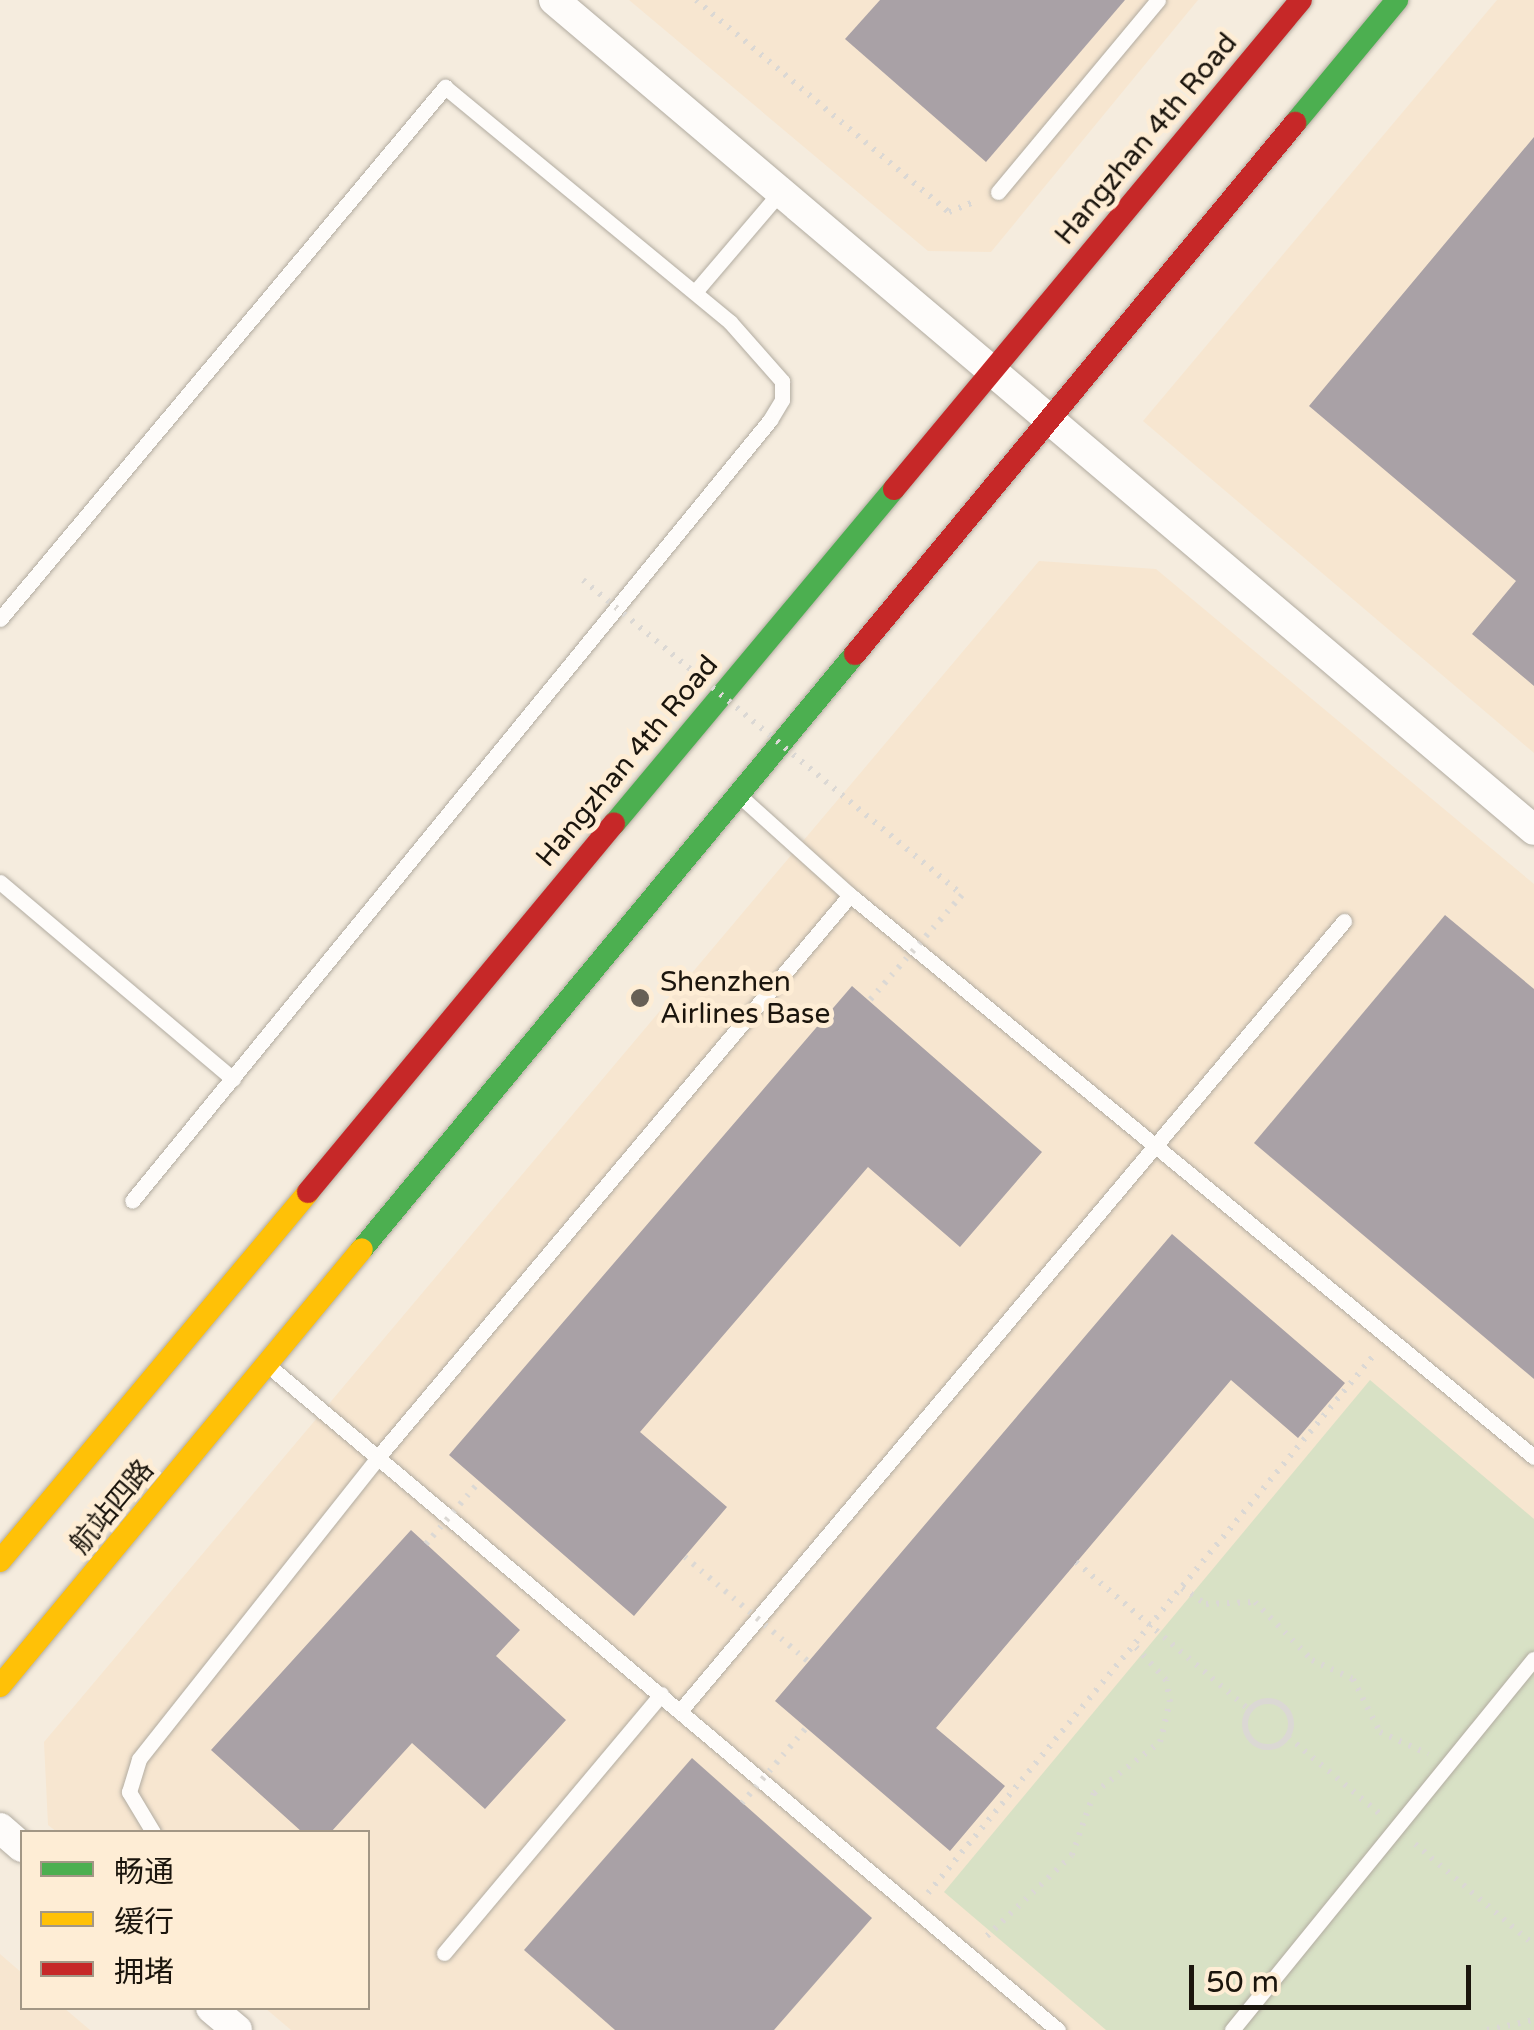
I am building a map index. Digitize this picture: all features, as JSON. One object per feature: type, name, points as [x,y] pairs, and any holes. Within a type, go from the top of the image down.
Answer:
[{"type":"street","points":[[554,0],[1534,830]]},
{"type":"street","name":"Hangzhan 4th Road","points":[[0,1562],[1301,0]]},
{"type":"street","points":[[270,1367],[738,794],[1398,0]]},
{"type":"street","name":"航站四路","points":[[0,1686],[270,1367]]},
{"type":"street","points":[[0,1828],[20,1845]]},
{"type":"street","points":[[213,2010],[237,2030]]},
{"type":"lane","points":[[998,192],[1158,0]]},
{"type":"lane","points":[[0,618],[444,86],[694,292],[782,381],[782,400],[132,1201]]},
{"type":"lane","points":[[694,292],[780,192]]},
{"type":"lane","points":[[738,794],[850,896],[1534,1457]]},
{"type":"lane","points":[[0,882],[233,1078]]},
{"type":"lane","points":[[153,1830],[130,1792],[139,1759],[378,1457],[850,896]]},
{"type":"lane","points":[[680,1711],[1344,921]]},
{"type":"lane","points":[[270,1367],[1058,2030]]},
{"type":"lane","points":[[1232,2030],[1534,1659]]},
{"type":"lane","points":[[444,1952],[660,1694]]},
{"type":"path","points":[[696,0],[948,212],[998,192]]},
{"type":"path","points":[[583,580],[962,895],[870,1001]]},
{"type":"path","points":[[915,1909],[1389,1336]]},
{"type":"path","points":[[426,1544],[478,1482]]},
{"type":"path","points":[[685,1556],[808,1662]]},
{"type":"path","points":[[1076,1562],[1249,1710]]},
{"type":"path","points":[[1182,1588],[1206,1604],[1255,1602],[1312,1660],[1353,1680],[1380,1732],[1398,1746],[1451,1761]]},
{"type":"path","points":[[970,1955],[1072,1855],[1094,1793],[1160,1742],[1170,1702],[1166,1680],[1134,1645]]},
{"type":"path","points":[[1270,1701],[1284,1708],[1288,1737],[1269,1748],[1254,1744],[1244,1724],[1249,1710],[1270,1701]]},
{"type":"path","points":[[742,1803],[806,1728]]},
{"type":"path","points":[[1488,2030],[1534,2020]]},
{"type":"shaded area","points":[[629,0],[1198,0],[991,252],[928,251]]},
{"type":"shaded area","points":[[1497,0],[1534,0],[1534,753],[1143,421]]},
{"type":"shaded area","points":[[1039,561],[1156,569],[1534,884],[1534,2030],[291,2030],[267,2010],[370,2010],[370,1830],[54,1830],[48,1825],[44,1742]]},
{"type":"shaded area","points":[[0,1954],[20,1971],[20,2010],[66,2010],[90,2030],[0,2030]]},
{"type":"green space","points":[[1370,1380],[1534,1519],[1534,2030],[1106,2030],[944,1892]]},
{"type":"building","points":[[880,0],[1125,0],[986,162],[845,39]]},
{"type":"building","points":[[1534,137],[1534,686],[1472,634],[1516,581],[1309,406]]},
{"type":"building","points":[[1445,915],[1534,989],[1534,1379],[1254,1143]]},
{"type":"building","points":[[852,986],[1042,1152],[960,1247],[868,1167],[640,1432],[727,1507],[634,1616],[449,1455]]},
{"type":"building","points":[[1172,1234],[1345,1383],[1298,1438],[1231,1380],[936,1728],[1005,1786],[950,1851],[775,1701]]},
{"type":"building","points":[[411,1530],[520,1630],[496,1656],[566,1720],[485,1809],[412,1743],[333,1830],[300,1830],[211,1750]]},
{"type":"building","points":[[692,1758],[872,1918],[774,2030],[615,2030],[524,1950]]},
{"type":"traffic: fast","points":[[1295,123],[1397,0]]},
{"type":"traffic: fast","points":[[614,824],[894,489]]},
{"type":"traffic: fast","points":[[362,1249],[855,654]]},
{"type":"traffic: slow","points":[[0,1561],[308,1192]]},
{"type":"traffic: slow","points":[[0,1686],[362,1249]]},
{"type":"traffic: jam","points":[[894,489],[1301,0]]},
{"type":"traffic: jam","points":[[855,654],[1295,123]]},
{"type":"traffic: jam","points":[[308,1192],[614,824]]},
{"type":"place","name":"Shenzhen Airlines Base","points":[[640,998]]}]
